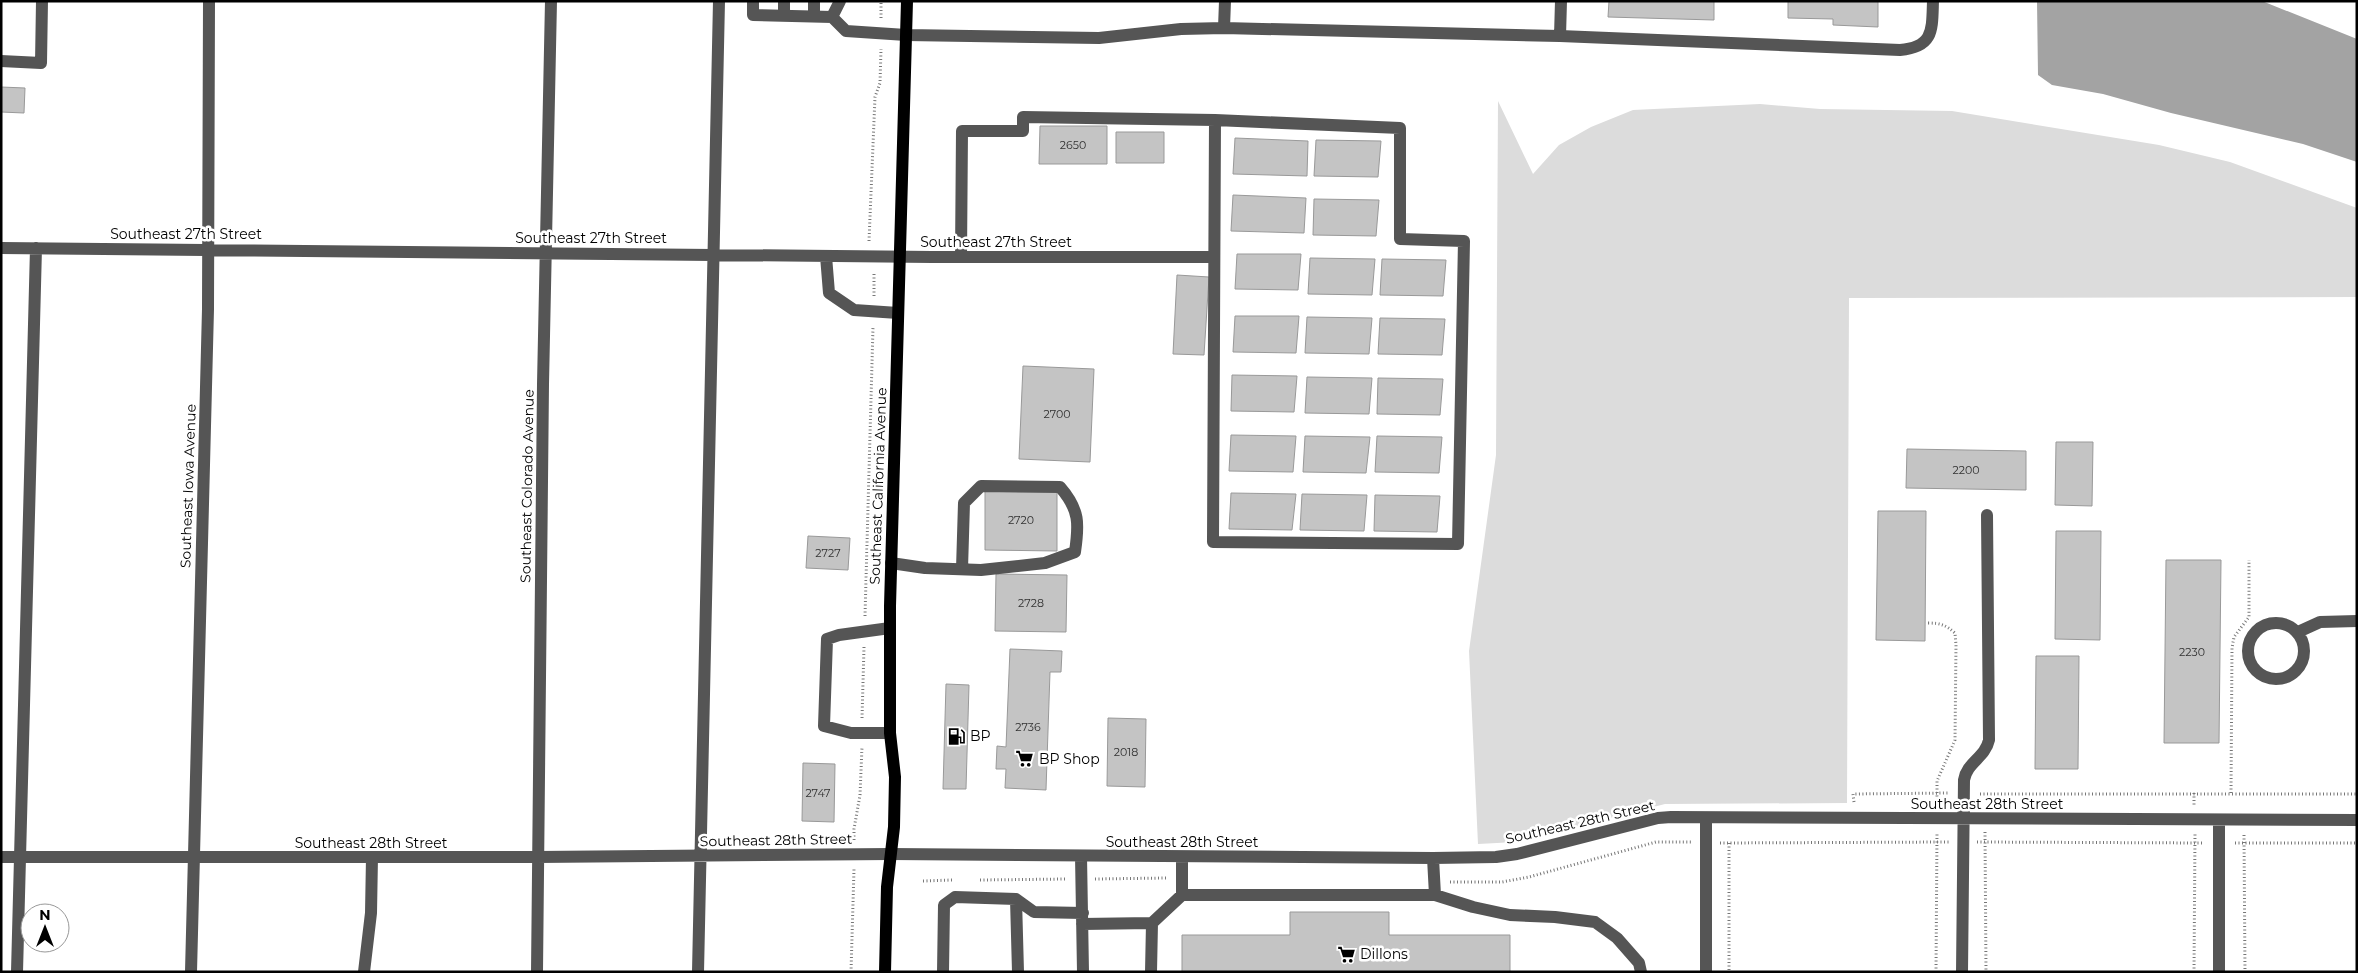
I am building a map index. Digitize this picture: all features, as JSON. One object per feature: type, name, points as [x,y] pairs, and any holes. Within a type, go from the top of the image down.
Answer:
[{"type":"main road","name":"Southeast California Avenue","points":[[886,972],[887,887],[891,854],[895,777],[890,733],[891,563],[907,1]]},
{"type":"street","points":[[1,61],[41,63],[42,1]]},
{"type":"street","name":"Southeast Iowa Avenue","points":[[191,972],[208,249],[209,1]]},
{"type":"street","name":"Southeast Colorado Avenue","points":[[536,972],[551,1]]},
{"type":"street","points":[[698,972],[719,1]]},
{"type":"street","points":[[753,1],[753,15],[832,17],[846,30],[906,35],[1099,38],[1181,29],[1224,28],[1560,36],[1900,50],[1916,49],[1926,40],[1932,26],[1933,1]]},
{"type":"street","points":[[784,1],[784,15]]},
{"type":"street","points":[[814,1],[814,16]]},
{"type":"street","points":[[832,17],[840,1]]},
{"type":"street","points":[[1224,28],[1225,1]]},
{"type":"street","points":[[1560,36],[1561,1]]},
{"type":"street","points":[[961,257],[962,131],[1023,130],[1023,117],[1215,120],[1400,128],[1400,239],[1464,242],[1458,544],[1213,542],[1215,120]]},
{"type":"street","name":"Southeast 27th Street","points":[[1,248],[826,256],[1214,257]]},
{"type":"street","points":[[17,972],[18,858],[36,248]]},
{"type":"street","points":[[826,256],[829,293],[854,310],[898,313]]},
{"type":"street","points":[[891,563],[925,568],[981,570],[1045,563],[1075,552],[1079,525],[1071,500],[1060,487],[981,486],[964,503],[962,569]]},
{"type":"street","points":[[1962,972],[1965,773],[1970,764],[1980,757],[1989,740],[1987,515]]},
{"type":"street","points":[[2278,621],[2298,632],[2305,654],[2295,674],[2273,680],[2253,670],[2246,648],[2257,628],[2278,621]]},
{"type":"street","points":[[2298,632],[2320,622],[2357,621]]},
{"type":"street","points":[[890,628],[839,635],[827,639],[824,726],[851,733],[890,733]]},
{"type":"street","name":"Southeast 28th Street","points":[[1,857],[538,858],[891,854],[1433,858],[1496,857],[1517,854],[1658,818],[2357,820]]},
{"type":"street","points":[[1706,818],[1706,972]]},
{"type":"street","points":[[2218,821],[2218,972]]},
{"type":"street","points":[[1080,856],[1083,972]]},
{"type":"street","points":[[1182,857],[1182,895]]},
{"type":"street","points":[[364,972],[371,913],[372,858]]},
{"type":"street","points":[[1433,858],[1435,895]]},
{"type":"street","points":[[1151,972],[1152,923],[1182,895],[1435,895],[1473,907],[1510,915],[1555,917],[1595,922],[1617,938],[1639,963],[1641,972]]},
{"type":"street","points":[[943,972],[944,905],[955,897],[1016,899],[1034,912],[1082,919],[1152,923]]},
{"type":"street","points":[[1016,899],[1018,972]]},
{"type":"path","points":[[851,972],[855,854],[854,829],[860,795],[874,276],[868,236],[872,212],[875,96],[880,83],[881,1]]},
{"type":"path","points":[[2231,793],[2232,648],[2234,637],[2249,617],[2249,560]]},
{"type":"path","points":[[1928,623],[1939,623],[1948,627],[1954,633],[1956,644],[1955,740],[1940,770],[1937,781],[1936,972]]},
{"type":"path","points":[[2194,793],[2194,972]]},
{"type":"path","points":[[2244,793],[2245,972]]},
{"type":"path","points":[[1856,818],[1853,794],[2357,794]]},
{"type":"path","points":[[1986,794],[1986,972]]},
{"type":"path","points":[[1729,843],[1729,972]]},
{"type":"path","points":[[1963,843],[2357,843]]},
{"type":"shaded area","points":[[2037,1],[2262,1],[2357,39],[2357,162],[2303,144],[2171,113],[2103,94],[2052,85],[2038,75]]},
{"type":"shaded area","points":[[1498,101],[1533,174],[1559,145],[1591,127],[1633,110],[1760,104],[1820,109],[1952,111],[2159,145],[2230,162],[2357,208],[2357,297],[1849,298],[1847,803],[1665,804],[1516,842],[1478,844],[1469,651],[1496,455]]},
{"type":"building","points":[[1609,1],[1714,1],[1714,20],[1608,17]]},
{"type":"building","points":[[1788,1],[1878,1],[1878,27],[1833,25],[1833,19],[1788,18]]},
{"type":"building","points":[[1,87],[25,88],[24,113],[1,112]]},
{"type":"building","points":[[1040,126],[1107,126],[1107,164],[1039,164]]},
{"type":"building","points":[[1116,132],[1164,132],[1164,163],[1116,163]]},
{"type":"building","points":[[1235,138],[1308,141],[1307,176],[1233,174]]},
{"type":"building","points":[[1316,140],[1381,141],[1378,177],[1314,176]]},
{"type":"building","points":[[1233,195],[1306,198],[1304,233],[1231,231]]},
{"type":"building","points":[[1314,199],[1379,200],[1376,236],[1313,235]]},
{"type":"building","points":[[1237,254],[1301,254],[1298,290],[1235,289]]},
{"type":"building","points":[[1310,258],[1375,259],[1372,295],[1308,294]]},
{"type":"building","points":[[1382,259],[1446,260],[1443,296],[1380,295]]},
{"type":"building","points":[[1177,275],[1209,277],[1204,355],[1173,354]]},
{"type":"building","points":[[1235,316],[1299,316],[1296,353],[1233,352]]},
{"type":"building","points":[[1307,317],[1372,318],[1369,354],[1305,353]]},
{"type":"building","points":[[1380,318],[1445,319],[1442,355],[1378,354]]},
{"type":"building","points":[[1023,366],[1094,369],[1090,462],[1019,459]]},
{"type":"building","points":[[1232,375],[1297,376],[1294,412],[1231,411]]},
{"type":"building","points":[[1307,377],[1372,378],[1369,414],[1305,413]]},
{"type":"building","points":[[1378,378],[1443,379],[1440,415],[1377,414]]},
{"type":"building","points":[[1231,435],[1296,436],[1293,472],[1229,471]]},
{"type":"building","points":[[1305,436],[1370,437],[1366,473],[1303,472]]},
{"type":"building","points":[[1377,436],[1442,437],[1439,473],[1375,472]]},
{"type":"building","points":[[2056,442],[2093,442],[2092,506],[2055,505]]},
{"type":"building","points":[[1907,449],[2026,451],[2026,490],[1906,488]]},
{"type":"building","points":[[985,489],[1057,490],[1057,551],[985,550]]},
{"type":"building","points":[[1231,493],[1296,494],[1292,530],[1229,529]]},
{"type":"building","points":[[1302,494],[1367,495],[1364,531],[1300,530]]},
{"type":"building","points":[[1375,495],[1440,496],[1437,532],[1374,531]]},
{"type":"building","points":[[1878,511],[1926,511],[1925,641],[1876,640]]},
{"type":"building","points":[[2056,531],[2101,531],[2100,640],[2055,639]]},
{"type":"building","points":[[808,536],[850,538],[848,570],[806,568]]},
{"type":"building","points":[[2166,560],[2221,560],[2219,743],[2164,743]]},
{"type":"building","points":[[996,574],[1067,575],[1066,632],[995,631]]},
{"type":"building","points":[[1010,649],[1062,651],[1061,672],[1050,672],[1046,790],[1005,788],[1006,769],[996,769],[997,746],[1006,747]]},
{"type":"building","points":[[2036,656],[2079,656],[2078,769],[2035,769]]},
{"type":"building","points":[[946,684],[969,685],[966,789],[943,789]]},
{"type":"building","points":[[1108,718],[1146,719],[1145,787],[1107,786]]},
{"type":"building","points":[[803,763],[835,764],[834,822],[802,821]]},
{"type":"building","name":"Dillons","points":[[1290,912],[1389,912],[1389,935],[1510,935],[1510,972],[1182,972],[1182,935],[1290,935]]},
{"type":"place","name":"BP","points":[[956,736]]},
{"type":"place","name":"BP Shop","points":[[1025,759]]},
{"type":"place","name":"Dillons","points":[[1346,954]]}]
